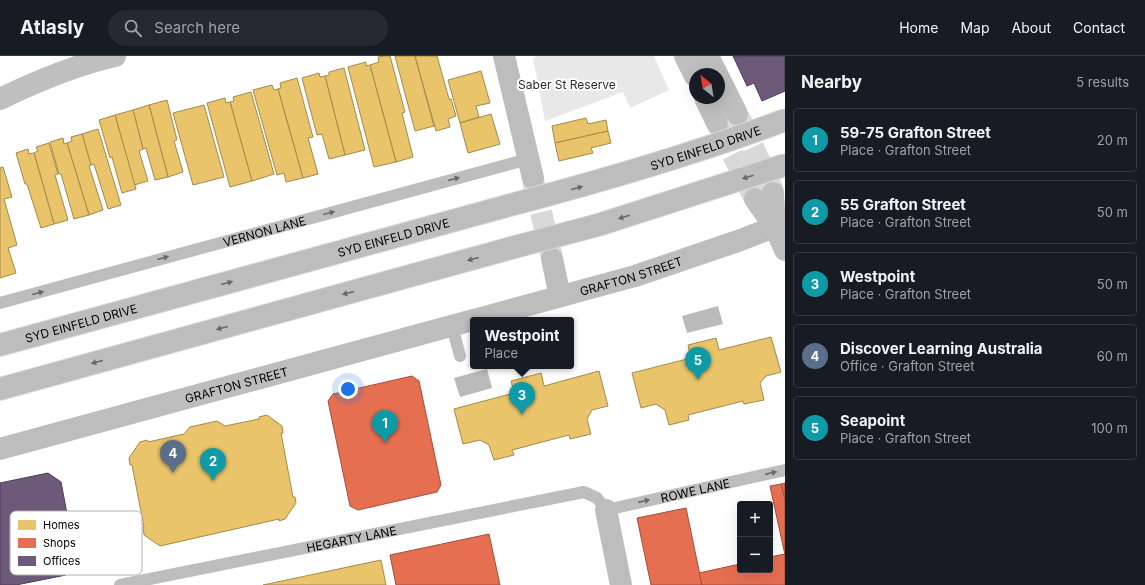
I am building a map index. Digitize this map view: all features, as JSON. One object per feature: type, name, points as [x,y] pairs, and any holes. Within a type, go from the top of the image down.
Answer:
[{"type":"main road","points":[[504,56],[531,168]]},
{"type":"main road","name":"SYD EINFELD DRIVE","points":[[0,345],[588,185],[785,120]]},
{"type":"main road","points":[[0,389],[598,225],[785,165]]},
{"type":"main road","name":"GRAFTON STREET","points":[[485,317],[635,276],[738,242],[780,225]]},
{"type":"main road","points":[[552,259],[560,296]]},
{"type":"main road","name":"GRAFTON STREET","points":[[0,449],[470,321]]},
{"type":"main road","points":[[606,510],[621,585]]},
{"type":"street","points":[[0,99],[34,82],[88,62],[115,56]]},
{"type":"street","points":[[685,56],[691,68]]},
{"type":"street","points":[[708,56],[714,68]]},
{"type":"street","points":[[725,90],[737,114]]},
{"type":"street","points":[[708,104],[717,123]]},
{"type":"street","points":[[764,196],[780,225],[785,250]]},
{"type":"lane","name":"VERNON LANE","points":[[0,303],[531,168]]},
{"type":"lane","points":[[452,326],[460,356]]},
{"type":"lane","name":"ROWE LANE","points":[[606,510],[785,470]]},
{"type":"lane","name":"HEGARTY LANE","points":[[120,585],[584,492],[597,498],[606,510]]},
{"type":"green space","name":"Saber St Reserve","points":[[538,56],[654,56],[669,90],[630,108],[623,92],[545,121],[533,58]]},
{"type":"shaded area","points":[[718,306],[723,324],[687,333],[682,316]]},
{"type":"shaded area","points":[[487,369],[492,388],[460,397],[454,378]]},
{"type":"building: Homes","points":[[390,56],[405,112],[402,113],[413,157],[396,162],[370,65],[379,62],[378,57]]},
{"type":"building: Homes","points":[[395,56],[415,56],[434,126],[415,131]]},
{"type":"building: Homes","points":[[415,56],[437,56],[449,99],[451,99],[456,116],[448,119],[450,127],[436,131]]},
{"type":"building: Homes","points":[[366,62],[366,66],[370,65],[396,162],[374,167],[348,67]]},
{"type":"building: Homes","points":[[344,68],[365,150],[345,155],[325,76],[329,75],[329,72]]},
{"type":"building: Homes","points":[[481,71],[490,103],[476,106],[479,117],[460,123],[448,80]]},
{"type":"building: Homes","points":[[319,73],[320,77],[325,76],[345,155],[329,159],[322,134],[317,135],[302,78]]},
{"type":"building: Homes","points":[[297,78],[313,137],[308,138],[318,174],[303,178],[278,89],[281,88],[280,83]]},
{"type":"building: Homes","points":[[272,85],[274,90],[278,89],[303,178],[286,182],[284,173],[277,175],[253,90]]},
{"type":"building: Homes","points":[[251,92],[274,174],[252,181],[230,102],[234,101],[233,97]]},
{"type":"building: Homes","points":[[225,98],[226,103],[230,102],[252,181],[230,187],[207,103]]},
{"type":"building: Homes","points":[[167,100],[177,140],[174,141],[183,172],[168,177],[149,105]]},
{"type":"building: Homes","points":[[149,105],[168,177],[155,180],[146,148],[143,149],[133,110]]},
{"type":"building: Homes","points":[[204,105],[224,177],[193,185],[173,113]]},
{"type":"building: Homes","points":[[133,110],[143,149],[139,151],[148,181],[134,185],[115,115]]},
{"type":"building: Homes","points":[[491,114],[500,144],[468,153],[460,123]]},
{"type":"building: Homes","points":[[115,115],[136,189],[122,193],[112,157],[110,158],[99,120]]},
{"type":"building: Homes","points":[[586,118],[588,124],[606,120],[608,131],[555,143],[552,126]]},
{"type":"building: Homes","points":[[98,129],[121,205],[108,209],[94,164],[91,165],[82,134]]},
{"type":"building: Homes","points":[[608,131],[611,143],[591,148],[593,153],[559,161],[555,143]]},
{"type":"building: Homes","points":[[82,134],[91,165],[89,166],[103,210],[89,215],[67,143],[72,141],[71,137]]},
{"type":"building: Homes","points":[[63,138],[64,144],[67,143],[89,215],[74,219],[50,142]]},
{"type":"building: Homes","points":[[49,143],[58,174],[55,175],[68,220],[54,224],[34,153],[38,151],[36,147]]},
{"type":"building: Homes","points":[[28,149],[29,154],[34,153],[54,224],[41,228],[27,184],[25,184],[16,153]]},
{"type":"building: Homes","points":[[3,167],[12,197],[4,199],[17,245],[8,248],[16,273],[0,278],[0,168]]},
{"type":"building: Homes","points":[[771,337],[781,372],[766,376],[760,383],[764,400],[744,404],[743,401],[688,415],[689,420],[669,425],[665,410],[656,404],[641,408],[632,373],[691,358],[688,345],[716,338],[719,350]]},
{"type":"building: Homes","points":[[599,371],[608,406],[592,410],[587,419],[591,434],[570,439],[569,435],[512,450],[514,455],[494,460],[489,445],[480,440],[463,444],[454,409],[514,393],[511,381],[541,373],[544,386]]},
{"type":"building: Homes","points":[[267,415],[282,426],[283,433],[281,433],[293,497],[295,497],[296,503],[285,519],[279,521],[279,519],[160,546],[144,535],[142,511],[132,465],[130,465],[129,458],[140,442],[147,440],[148,442],[184,434],[190,427],[217,421],[225,426],[259,419],[259,417]]},
{"type":"building: Homes","points":[[381,560],[386,585],[263,585]]},
{"type":"building: Shops","points":[[412,376],[419,381],[441,485],[437,492],[358,510],[350,506],[328,401],[333,394]]},
{"type":"building: Shops","points":[[785,483],[785,500],[781,484]]},
{"type":"building: Shops","points":[[781,484],[785,500],[785,555],[770,486]]},
{"type":"building: Shops","points":[[686,508],[702,585],[651,585],[637,518]]},
{"type":"building: Shops","points":[[489,534],[500,585],[396,585],[390,555]]},
{"type":"building: Shops","points":[[785,554],[785,585],[702,585],[699,573],[737,565],[737,573],[773,573],[773,556]]},
{"type":"building: Offices","points":[[733,56],[785,56],[785,91],[762,101],[754,83],[747,86]]},
{"type":"building: Offices","points":[[48,473],[61,482],[67,511],[10,511],[10,575],[66,575],[16,585],[0,585],[0,483]]},
{"type":"tunnel","points":[[739,117],[773,193]]},
{"type":"tunnel","points":[[718,125],[755,199]]},
{"type":"tunnel","points":[[533,180],[552,257]]},
{"type":"place","name":"Seapoint","points":[[698,380]]},
{"type":"place","name":"Westpoint","points":[[522,415]]},
{"type":"place","name":"59-75 Grafton Street","points":[[385,443]]},
{"type":"place","name":"Discover Learning Australia","points":[[173,473]]},
{"type":"place","name":"55 Grafton Street","points":[[213,481]]}]
